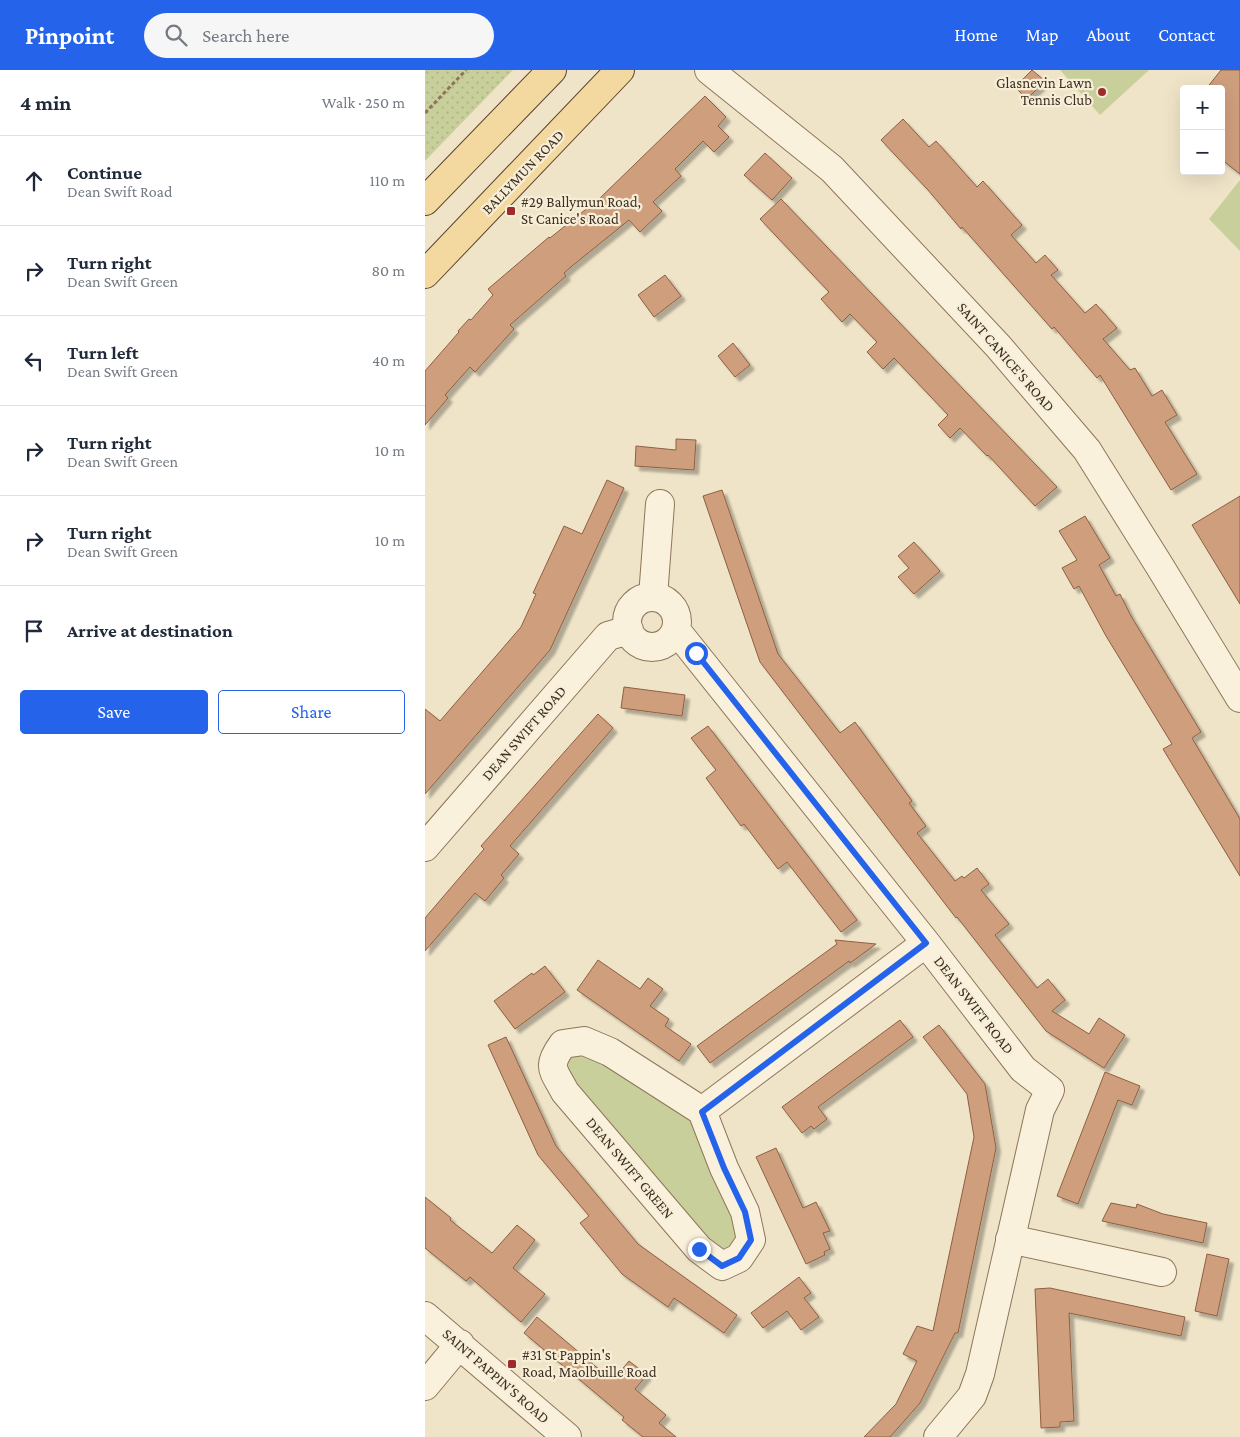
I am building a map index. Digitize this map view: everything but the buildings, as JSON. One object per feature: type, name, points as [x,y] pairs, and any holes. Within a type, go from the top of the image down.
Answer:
[{"type":"main road","points":[[425,201],[552,70]]},
{"type":"main road","name":"BALLYMUN ROAD","points":[[425,274],[620,70]]},
{"type":"street","name":"SAINT CANICE'S ROAD","points":[[709,70],[833,169],[1011,361],[1087,450],[1240,698]]},
{"type":"street","points":[[653,597],[660,504]]},
{"type":"street","points":[[653,597],[667,602],[674,609],[677,618],[676,630],[673,636],[666,643],[656,647],[638,642],[631,635],[627,626],[628,615],[632,607],[639,600],[653,597]]},
{"type":"street","name":"DEAN SWIFT ROAD","points":[[425,846],[608,636],[629,630]]},
{"type":"street","name":"DEAN SWIFT ROAD","points":[[676,630],[926,943],[1023,1070],[1050,1090],[1040,1110],[980,1374],[972,1396],[937,1437]]},
{"type":"street","points":[[702,1112],[926,943]]},
{"type":"street","name":"DEAN SWIFT GREEN","points":[[585,1041],[610,1052],[702,1112],[724,1168],[745,1212],[751,1240],[739,1258],[722,1266],[699,1249],[565,1092],[553,1067],[554,1056],[563,1044],[585,1041]]},
{"type":"street","points":[[1010,1239],[1162,1272]]},
{"type":"street","name":"SAINT PAPPIN'S ROAD","points":[[425,1316],[567,1437]]},
{"type":"street","points":[[425,1386],[459,1344]]},
{"type":"path","points":[[425,113],[466,70]]},
{"type":"green space","points":[[425,70],[513,70],[425,161]]},
{"type":"green space","name":"Glasnevin Lawn Tennis Club","points":[[1060,70],[1149,70],[1100,115]]},
{"type":"green space","points":[[1240,180],[1240,251],[1209,219]]},
{"type":"green space","points":[[567,1038],[692,1120],[745,1244],[727,1264],[564,1092]]},
{"type":"place","name":"Glasnevin Lawn Tennis Club","points":[[1102,92]]},
{"type":"place","name":"#29 Ballymun Road, St Canice's Road","points":[[511,211]]},
{"type":"place","name":"#31 St Pappin's Road, Maolbuille Road","points":[[512,1364]]},
{"type":"route","points":[[696,653],[926,943],[702,1112],[724,1168],[745,1212],[751,1240],[739,1258],[722,1266],[699,1249]]}]
